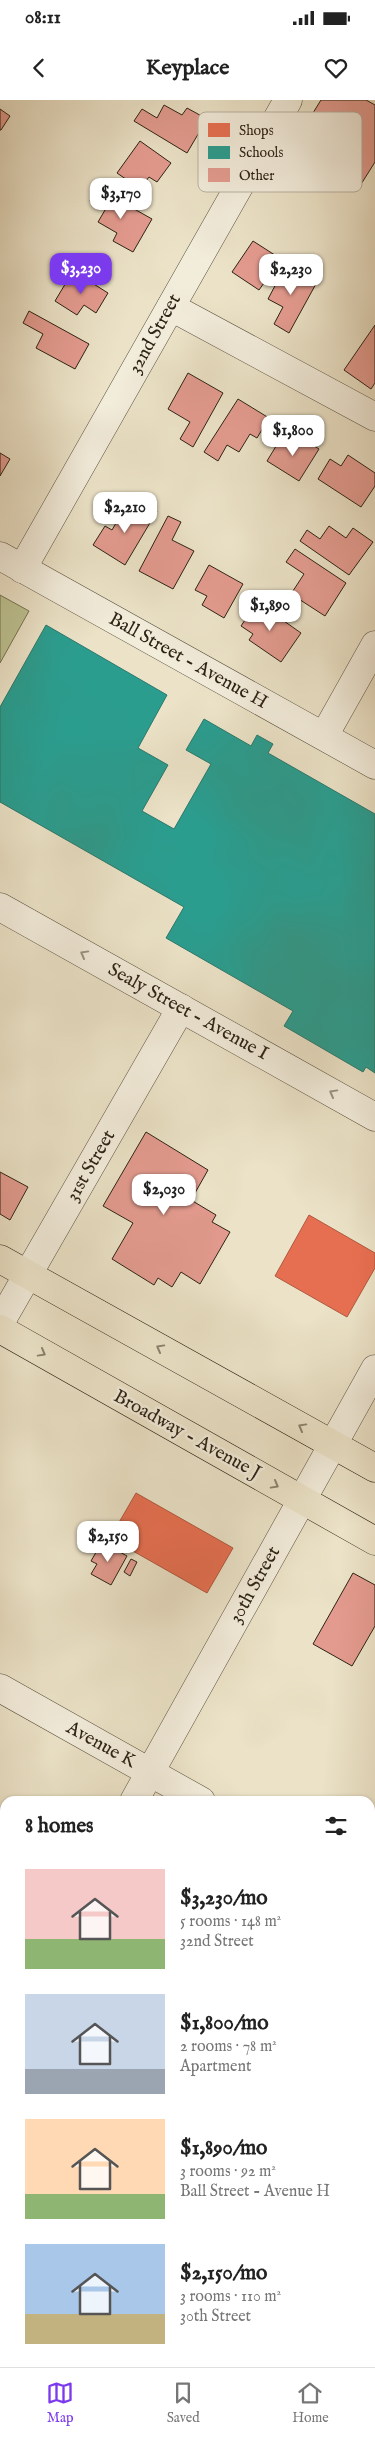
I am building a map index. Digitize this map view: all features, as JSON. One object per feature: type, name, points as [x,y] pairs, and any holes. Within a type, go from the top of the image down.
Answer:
[{"type":"main road","points":[[0,1259],[375,1468]]},
{"type":"main road","name":"Broadway - Avenue J","points":[[0,1329],[375,1541]]},
{"type":"street","name":"32nd Street","points":[[281,112],[288,100]]},
{"type":"street","name":"32nd Street","points":[[11,563],[171,307],[236,192]]},
{"type":"street","points":[[171,307],[375,417]]},
{"type":"street","name":"Ball Street - Avenue H","points":[[11,563],[375,765]]},
{"type":"street","points":[[324,736],[375,645]]},
{"type":"street","name":"Sealy Street - Avenue I","points":[[0,907],[375,1117]]},
{"type":"street","name":"31st Street","points":[[0,1323],[181,1008]]},
{"type":"street","name":"30th Street","points":[[137,1796],[375,1369]]},
{"type":"street","name":"Avenue K","points":[[0,1688],[192,1796]]},
{"type":"green space","points":[[0,595],[29,611],[0,663]]},
{"type":"building: Shops","points":[[309,1215],[375,1253],[375,1268],[347,1317],[275,1276]]},
{"type":"building: Shops","points":[[136,1493],[233,1548],[207,1593],[110,1538]]},
{"type":"building: Schools","points":[[46,625],[167,695],[138,748],[168,765],[142,811],[174,829],[211,764],[186,750],[204,719],[251,746],[257,735],[273,744],[268,753],[375,814],[375,1073],[366,1067],[363,1072],[284,1026],[293,1011],[166,938],[184,907],[0,802],[0,707]]},
{"type":"building: Other","points":[[321,100],[366,100],[375,105],[375,162],[362,183],[362,112],[314,112]]},
{"type":"building: Other","points":[[164,105],[182,115],[187,108],[198,114],[198,134],[187,153],[134,121],[142,109],[157,118]]},
{"type":"building: Other","points":[[0,109],[10,116],[1,130],[0,130]]},
{"type":"building: Other","points":[[140,141],[171,163],[157,182],[149,177],[140,189],[117,173]]},
{"type":"building: Other","points":[[97,188],[152,219],[133,252],[113,241],[117,233],[98,222],[105,210],[90,201]]},
{"type":"building: Other","points":[[253,241],[281,259],[259,290],[232,272]]},
{"type":"building: Other","points":[[286,265],[317,282],[289,333],[274,324],[283,307],[268,299]]},
{"type":"building: Other","points":[[73,271],[108,293],[96,313],[84,305],[77,315],[55,301]]},
{"type":"building: Other","points":[[29,311],[89,344],[75,369],[36,348],[43,334],[23,323]]},
{"type":"building: Other","points":[[375,325],[375,383],[371,389],[344,370]]},
{"type":"building: Other","points":[[188,373],[223,393],[193,447],[180,439],[190,422],[168,409]]},
{"type":"building: Other","points":[[238,399],[269,418],[257,438],[250,434],[239,452],[227,445],[218,461],[204,452]]},
{"type":"building: Other","points":[[297,435],[319,449],[299,481],[267,461],[281,438],[291,445]]},
{"type":"building: Other","points":[[0,453],[10,459],[0,476]]},
{"type":"building: Other","points":[[348,455],[375,473],[375,486],[361,507],[318,479],[330,459],[341,466]]},
{"type":"building: Other","points":[[144,503],[157,511],[125,565],[93,545],[105,526],[112,530],[123,511],[135,518]]},
{"type":"building: Other","points":[[168,516],[181,522],[172,540],[194,551],[173,589],[139,571]]},
{"type":"building: Other","points":[[329,526],[346,538],[353,528],[373,542],[349,575],[300,541],[307,530],[320,539]]},
{"type":"building: Other","points":[[295,549],[346,583],[325,616],[291,594],[304,574],[286,562]]},
{"type":"building: Other","points":[[209,565],[243,584],[224,618],[202,605],[207,596],[195,590]]},
{"type":"building: Other","points":[[257,602],[301,633],[281,662],[249,640],[253,634],[241,626]]},
{"type":"building: Other","points":[[146,1132],[208,1170],[191,1200],[216,1215],[212,1222],[230,1232],[200,1284],[181,1272],[172,1287],[158,1278],[154,1285],[112,1259],[133,1223],[103,1206]]},
{"type":"building: Other","points":[[0,1172],[28,1187],[10,1220],[0,1214]]},
{"type":"building: Other","points":[[102,1542],[127,1556],[111,1585],[91,1574],[97,1564],[91,1561]]},
{"type":"building: Other","points":[[131,1559],[137,1562],[130,1576],[124,1572]]},
{"type":"building: Other","points":[[353,1573],[375,1585],[375,1626],[352,1666],[313,1644]]}]
